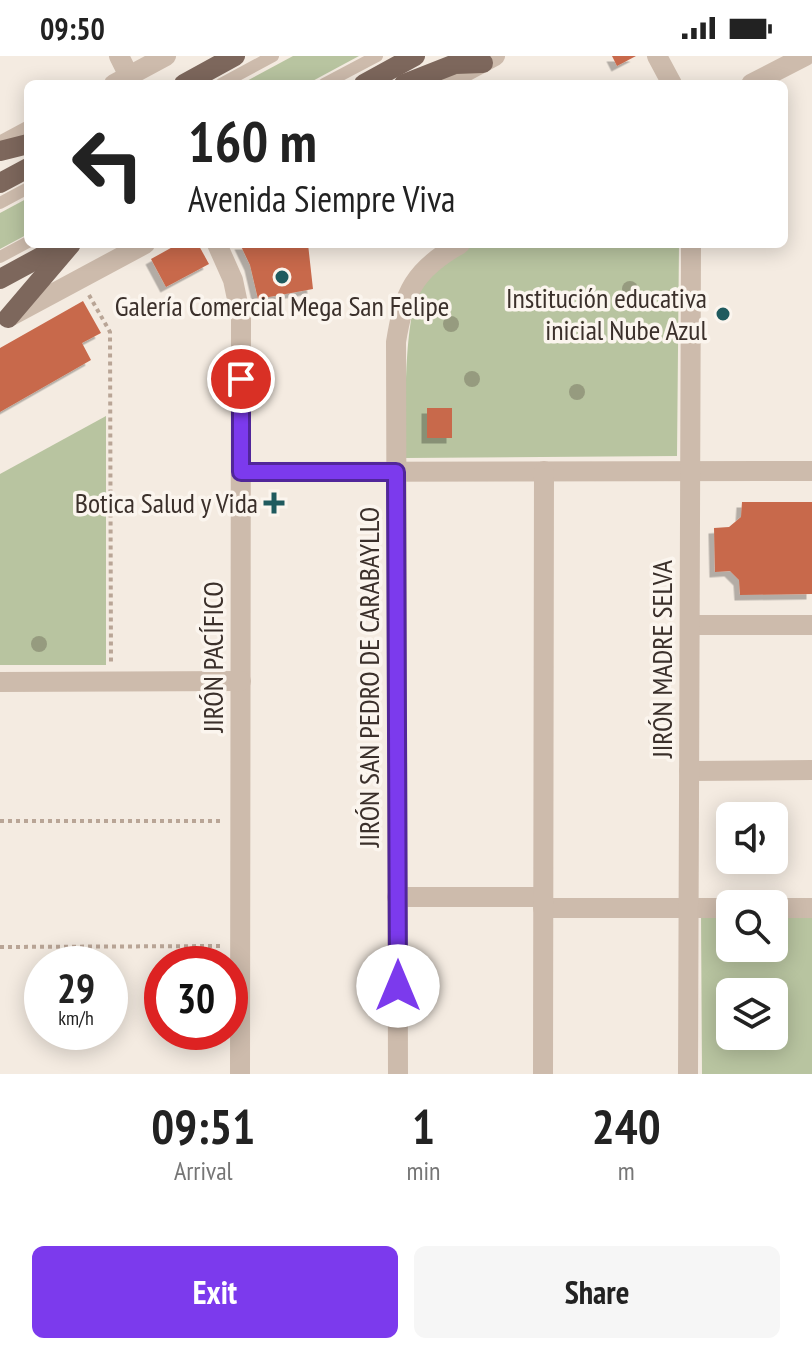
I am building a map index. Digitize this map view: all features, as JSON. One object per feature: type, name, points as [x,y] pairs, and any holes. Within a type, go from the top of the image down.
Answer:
[{"type":"main road","points":[[191,80],[235,56]]},
{"type":"main road","points":[[371,80],[415,56]]},
{"type":"main road","points":[[414,80],[455,64],[489,59]]},
{"type":"main road","points":[[0,148],[24,145]]},
{"type":"main road","points":[[0,183],[24,170]]},
{"type":"main road","points":[[0,279],[60,248]]},
{"type":"main road","points":[[4,320],[65,248]]},
{"type":"street","points":[[119,56],[122,80],[166,56]]},
{"type":"street","points":[[657,56],[670,80]]},
{"type":"street","points":[[759,80],[805,56]]},
{"type":"street","points":[[450,80],[489,59]]},
{"type":"street","points":[[0,148],[24,133]]},
{"type":"street","points":[[4,320],[138,248]]},
{"type":"street","name":"JIRÓN PACÍFICO","points":[[219,248],[233,280],[241,318],[240,1074]]},
{"type":"street","name":"JIRÓN SAN PEDRO DE CARABAYLLO","points":[[398,1074],[396,342],[405,301],[414,283],[426,266],[454,248]]},
{"type":"street","name":"JIRÓN MADRE SELVA","points":[[688,1074],[691,248]]},
{"type":"street","points":[[543,1074],[544,471]]},
{"type":"street","points":[[241,472],[812,471]]},
{"type":"street","points":[[690,625],[812,625]]},
{"type":"street","points":[[0,682],[241,681]]},
{"type":"street","points":[[689,771],[812,770]]},
{"type":"street","points":[[397,897],[716,908]]},
{"type":"street","points":[[788,908],[812,908]]},
{"type":"lane","points":[[228,80],[273,56]]},
{"type":"lane","points":[[332,80],[377,56]]},
{"type":"lane","points":[[0,203],[24,190]]},
{"type":"lane","points":[[0,257],[24,244]]},
{"type":"path","points":[[80,279],[110,332],[111,681]]},
{"type":"path","points":[[0,821],[241,821]]},
{"type":"path","points":[[0,947],[241,945]]},
{"type":"green space","points":[[293,56],[359,56],[314,80],[248,80]]},
{"type":"green space","points":[[24,200],[24,236],[0,249],[0,213]]},
{"type":"green space","points":[[468,248],[679,248],[677,456],[405,458],[406,372],[414,307],[419,292],[430,277]]},
{"type":"green space","points":[[106,416],[106,665],[0,665],[0,474]]},
{"type":"green space","points":[[701,913],[716,913],[716,962],[788,962],[788,913],[812,913],[812,1074],[702,1074]]},
{"type":"building","points":[[612,56],[636,56],[617,66]]},
{"type":"building","points":[[171,248],[200,248],[209,264],[166,287],[151,259]]},
{"type":"building","name":"Galería Comercial Mega San Felipe","points":[[242,248],[308,248],[313,289],[258,299],[250,265]]},
{"type":"building","points":[[83,301],[101,333],[82,343],[91,360],[0,412],[0,348]]},
{"type":"building","points":[[427,408],[452,408],[452,438],[427,438]]},
{"type":"building","points":[[742,502],[812,502],[812,594],[740,595],[739,580],[730,571],[715,572],[714,528],[729,527],[741,517]]},
{"type":"place","name":"Galería Comercial Mega San Felipe","points":[[282,277]]},
{"type":"place","name":"Institución educativa inicial Nube Azul","points":[[723,314]]},
{"type":"place","name":"Botica Salud y Vida","points":[[274,503]]},
{"type":"route","points":[[241,379],[241,472],[396,472],[398,986]]}]
